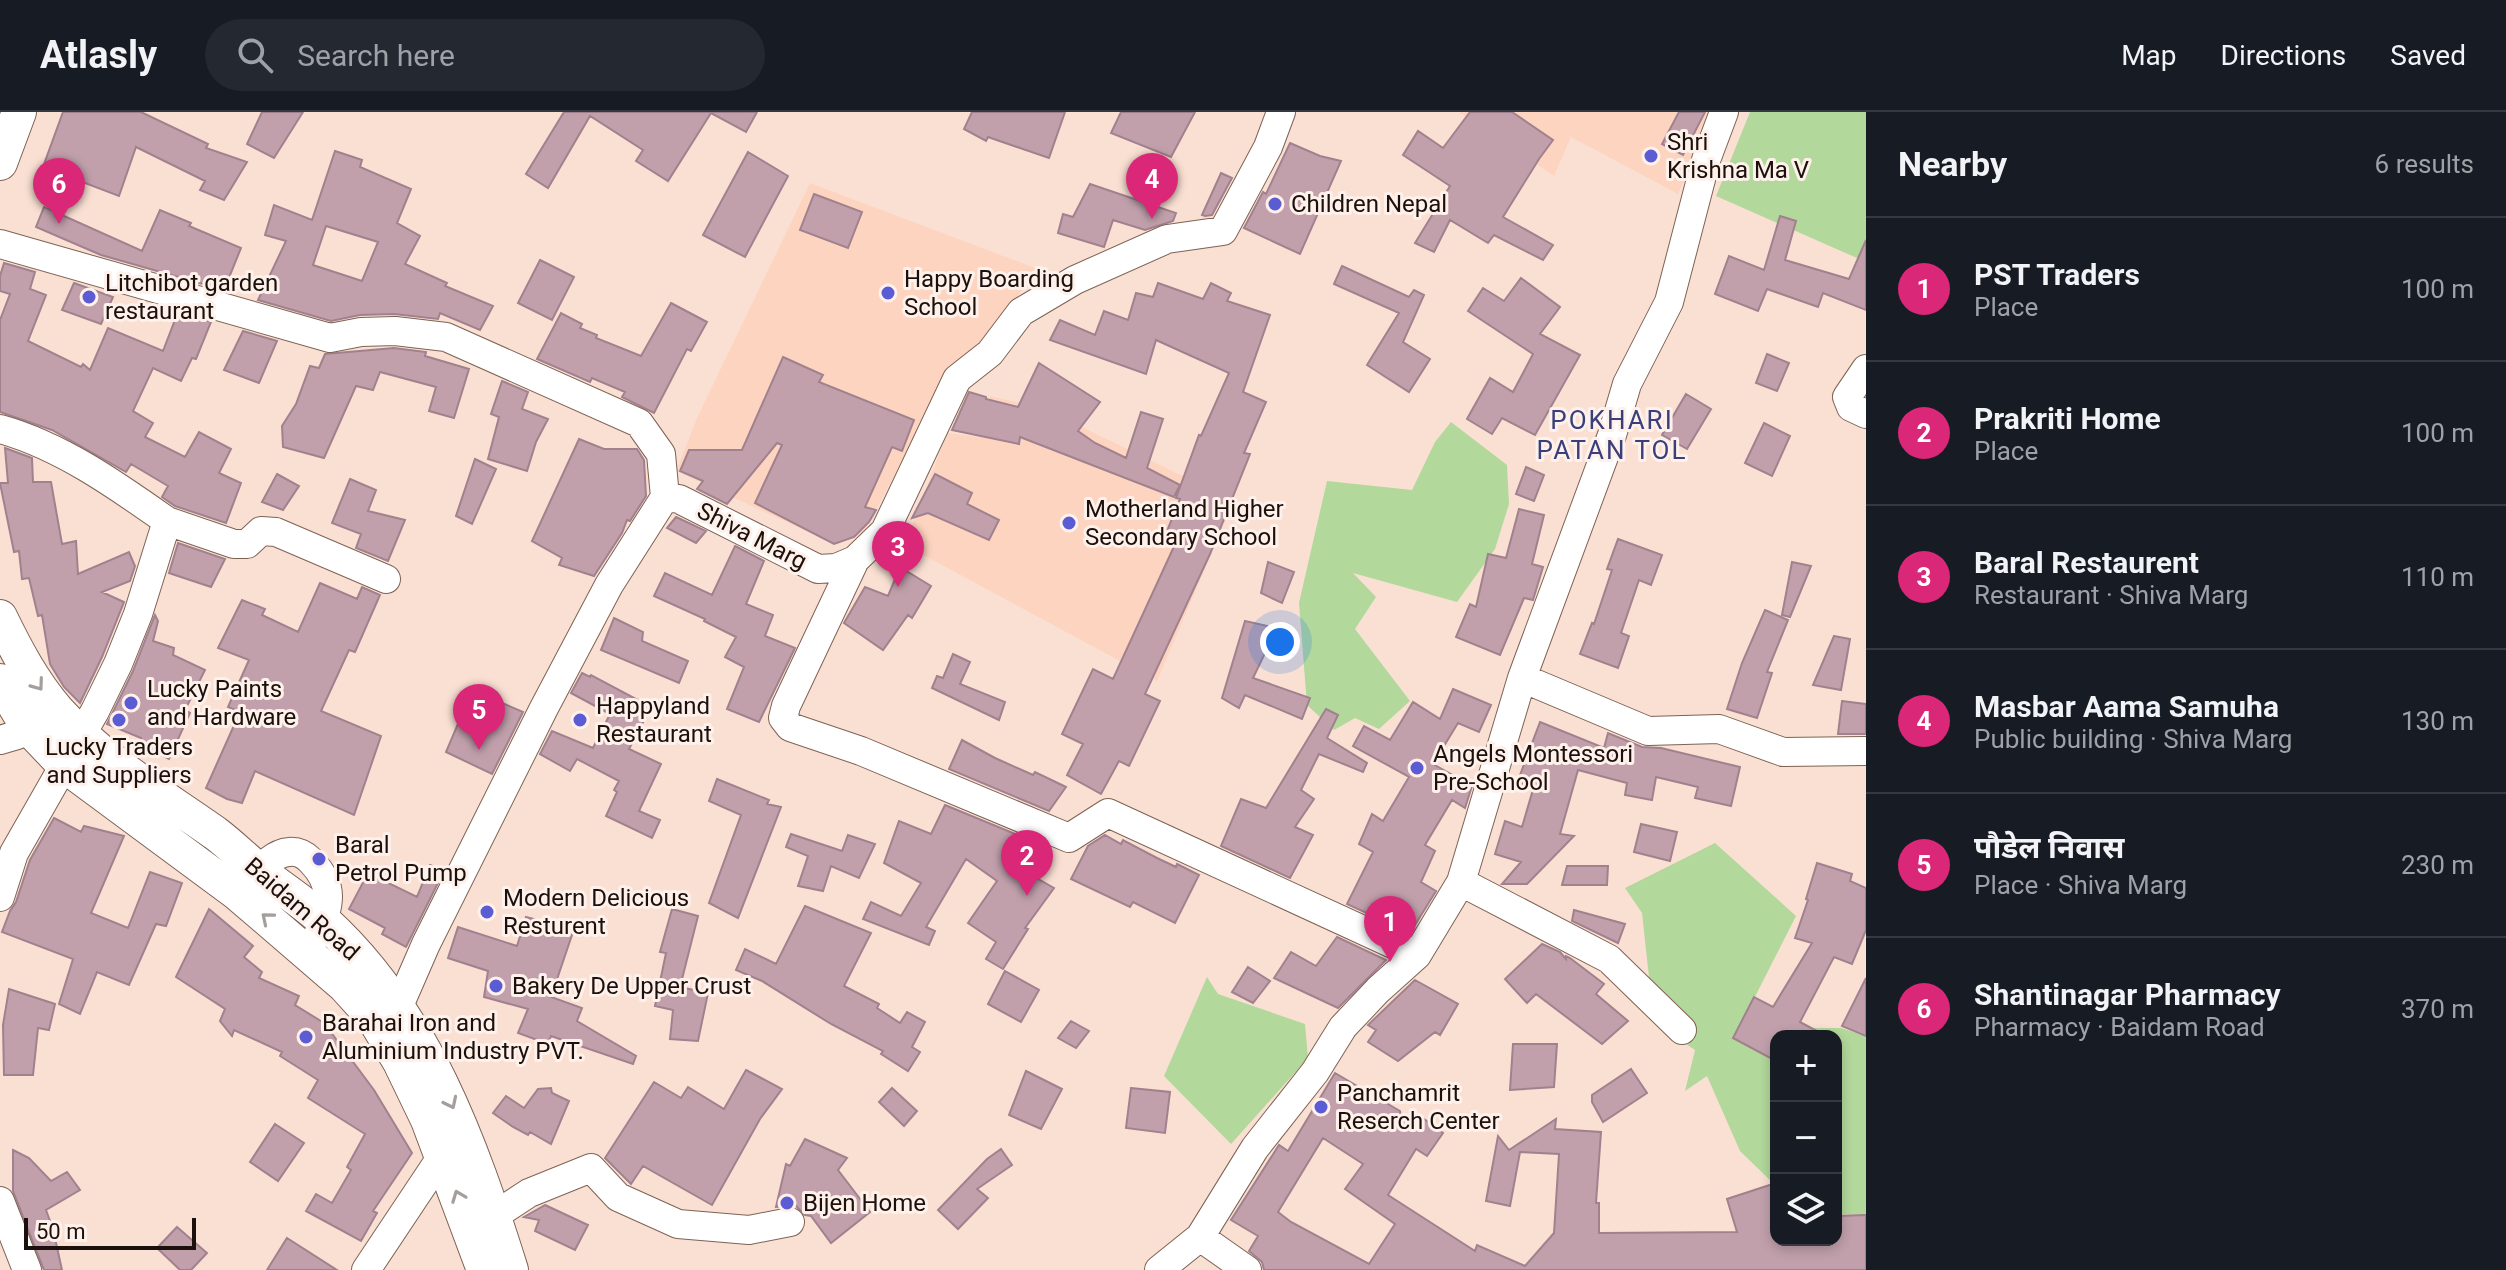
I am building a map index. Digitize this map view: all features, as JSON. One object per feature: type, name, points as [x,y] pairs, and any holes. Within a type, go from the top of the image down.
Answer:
[{"type":"main road","points":[[0,163],[19,112]]},
{"type":"main road","name":"Baidam Road","points":[[0,617],[17,653],[37,684],[81,734],[150,789],[218,836],[248,881],[310,955],[344,985],[373,1017],[400,1062],[441,1153],[484,1270]]},
{"type":"main road","name":"Baidam Road","points":[[0,681],[14,733],[248,881],[323,920],[364,962],[399,1006],[456,1114],[511,1270]]},
{"type":"street","points":[[1281,112],[1268,147],[1223,231],[1167,239],[1075,280],[1021,312],[990,353],[957,379],[885,531],[855,560],[783,718],[790,727],[861,751],[1069,838],[1108,813],[1417,955]]},
{"type":"street","points":[[1159,1270],[1200,1237],[1255,1148],[1315,1072],[1343,1027],[1417,955],[1461,882],[1522,678],[1612,435],[1627,384],[1669,302],[1706,160],[1724,112]]},
{"type":"street","points":[[0,244],[330,338],[361,332],[395,331],[446,337],[639,423],[661,454],[665,497]]},
{"type":"street","points":[[1866,369],[1847,397],[1851,407],[1866,414]]},
{"type":"street","points":[[0,429],[51,448],[124,490],[167,521],[234,544],[247,544],[261,531],[276,532],[386,579]]},
{"type":"street","name":"Shiva Marg","points":[[399,1006],[426,944],[566,667],[609,585],[665,497],[679,499],[818,569],[836,568],[855,560]]},
{"type":"street","points":[[0,897],[14,853],[118,664],[138,614],[167,521]]},
{"type":"street","points":[[1522,678],[1648,731],[1719,729],[1783,752],[1866,751]]},
{"type":"street","points":[[1461,882],[1609,959],[1682,1030]]},
{"type":"street","points":[[310,955],[323,920]]},
{"type":"street","points":[[366,1270],[441,1153]]},
{"type":"street","points":[[494,1216],[529,1193],[591,1168],[618,1197],[678,1224],[749,1230],[790,1222]]},
{"type":"street","points":[[0,1201],[27,1270]]},
{"type":"street","points":[[1200,1237],[1247,1270]]},
{"type":"shaded area","name":"Shri Krishna Ma V","points":[[1459,112],[1715,112],[1678,194],[1571,137],[1554,176]]},
{"type":"shaded area","points":[[810,183],[1035,268],[1004,319],[928,412],[863,534],[834,544],[676,471],[697,418]]},
{"type":"shaded area","name":"Motherland Higher Secondary School","points":[[990,396],[1045,409],[1234,501],[1157,681],[905,545],[947,433],[980,437]]},
{"type":"green space","points":[[1750,112],[1866,112],[1866,262],[1716,196]]},
{"type":"green space","points":[[1451,422],[1507,465],[1509,504],[1495,549],[1457,602],[1353,573],[1376,597],[1355,629],[1410,701],[1379,729],[1355,718],[1334,730],[1307,705],[1299,603],[1327,481],[1412,490],[1435,442]]},
{"type":"green space","points":[[1715,843],[1796,916],[1734,1038],[1770,1058],[1770,1180],[1740,1151],[1707,1076],[1685,1091],[1695,1050],[1654,1023],[1642,913],[1625,888]]},
{"type":"green space","points":[[1207,977],[1218,994],[1305,1024],[1308,1058],[1231,1144],[1164,1076]]},
{"type":"green space","points":[[1841,1028],[1866,1036],[1866,1215],[1842,1214],[1842,1030],[1810,1030]]},
{"type":"building","points":[[63,112],[141,112],[208,144],[206,148],[247,162],[224,200],[200,190],[205,181],[136,147],[119,196],[43,167]]},
{"type":"building","points":[[262,112],[303,112],[274,158],[247,144]]},
{"type":"building","points":[[564,112],[757,112],[746,132],[711,113],[668,181],[636,161],[643,150],[590,116],[548,188],[526,174]]},
{"type":"building","points":[[972,112],[1065,112],[1049,158],[988,137],[986,141],[964,129]]},
{"type":"building","points":[[1121,112],[1195,112],[1171,157],[1111,133]]},
{"type":"building","points":[[1470,112],[1512,112],[1553,140],[1503,217],[1553,245],[1543,260],[1494,235],[1488,243],[1450,220],[1434,252],[1415,243],[1450,186],[1403,155],[1418,131],[1443,148]]},
{"type":"building","points":[[1679,112],[1705,112],[1683,155],[1662,144]]},
{"type":"building","points":[[1290,143],[1341,161],[1300,254],[1244,228],[1263,192],[1266,194]]},
{"type":"building","points":[[335,151],[362,160],[360,167],[411,189],[397,223],[420,236],[405,264],[447,283],[445,286],[493,306],[480,330],[440,313],[438,319],[394,314],[360,315],[331,321],[258,300],[286,241],[265,235],[274,205],[312,220]],"holes":[[[326,226],[378,242],[362,281],[313,265]]]},
{"type":"building","points":[[748,152],[788,176],[745,257],[703,235]]},
{"type":"building","points":[[1221,173],[1232,178],[1212,215],[1202,215]]},
{"type":"building","points":[[1090,184],[1176,213],[1173,221],[1145,230],[1113,220],[1104,247],[1058,233],[1063,214],[1073,217]]},
{"type":"building","points":[[814,194],[862,212],[848,248],[800,230]]},
{"type":"building","points":[[44,207],[142,251],[160,210],[241,248],[224,290],[101,255],[36,227]]},
{"type":"building","points":[[1780,216],[1796,221],[1785,260],[1849,279],[1866,240],[1866,310],[1823,293],[1818,307],[1767,289],[1758,311],[1715,294],[1729,256],[1764,270]]},
{"type":"building","points":[[540,260],[574,277],[552,320],[518,303]]},
{"type":"building","points":[[4,263],[35,272],[30,289],[46,295],[28,341],[81,367],[83,364],[90,370],[108,328],[163,351],[178,312],[211,322],[196,359],[192,358],[181,381],[153,368],[133,411],[153,423],[145,437],[185,457],[199,432],[231,449],[219,473],[241,483],[226,523],[175,506],[162,497],[168,486],[131,464],[126,472],[52,430],[0,412],[0,320],[10,294],[0,291]]},
{"type":"building","points":[[1342,266],[1409,297],[1414,290],[1424,295],[1403,342],[1430,359],[1409,392],[1367,365],[1399,313],[1334,284]]},
{"type":"building","points":[[1521,278],[1560,307],[1540,334],[1580,355],[1535,435],[1502,418],[1492,434],[1467,419],[1490,378],[1513,392],[1533,354],[1468,311],[1483,288],[1504,301]]},
{"type":"building","points":[[74,283],[113,297],[101,324],[62,310]]},
{"type":"building","points":[[1158,283],[1203,299],[1211,283],[1231,293],[1227,301],[1270,315],[1243,392],[1266,402],[1244,453],[1250,454],[1210,554],[1145,694],[1160,701],[1129,766],[1119,761],[1101,794],[1067,775],[1083,744],[1062,734],[1093,669],[1113,679],[1177,540],[1165,536],[1180,499],[1176,498],[1199,435],[1229,373],[1156,340],[1146,374],[1050,340],[1060,320],[1095,335],[1104,311],[1128,320],[1136,293],[1153,297]]},
{"type":"building","points":[[671,303],[707,322],[691,351],[687,349],[654,413],[622,397],[625,392],[592,378],[590,382],[537,359],[561,313],[582,324],[580,328],[597,335],[596,338],[641,356]]},
{"type":"building","points":[[243,331],[277,341],[259,383],[224,370]]},
{"type":"building","points":[[394,348],[426,352],[425,356],[469,369],[454,418],[429,411],[436,387],[380,372],[373,390],[356,386],[324,458],[283,447],[282,426],[296,404],[310,366],[319,368],[325,354]]},
{"type":"building","points":[[1767,354],[1789,363],[1777,391],[1756,383]]},
{"type":"building","points":[[783,357],[823,375],[819,382],[914,420],[902,451],[892,447],[865,507],[876,510],[869,522],[854,537],[834,544],[755,503],[782,445],[777,443],[727,504],[697,489],[703,481],[680,471],[689,450],[742,450]]},
{"type":"building","points":[[1039,363],[1100,402],[1078,431],[1126,458],[1141,412],[1163,419],[1147,468],[1180,485],[1174,497],[1020,437],[1019,444],[952,430],[969,392],[1018,407]]},
{"type":"building","points":[[502,381],[528,392],[522,409],[548,419],[536,442],[527,471],[488,459],[499,417],[491,414]]},
{"type":"building","points":[[1686,394],[1711,409],[1687,449],[1662,435]]},
{"type":"building","points":[[1764,423],[1790,436],[1772,476],[1745,463]]},
{"type":"building","points":[[579,439],[604,449],[637,449],[644,460],[646,496],[630,521],[627,520],[594,576],[559,565],[562,558],[532,541]]},
{"type":"building","points":[[5,448],[32,458],[33,482],[51,482],[62,544],[76,541],[78,574],[129,552],[135,566],[130,581],[102,592],[124,602],[80,703],[64,687],[50,664],[42,615],[38,616],[29,578],[22,579],[19,551],[14,552],[0,483],[8,483]]},
{"type":"building","points":[[475,459],[496,469],[472,524],[456,516]]},
{"type":"building","points":[[1526,467],[1544,475],[1534,501],[1516,494]]},
{"type":"building","points":[[277,474],[299,486],[283,510],[262,502]]},
{"type":"building","points":[[935,474],[972,493],[967,504],[999,520],[989,540],[928,513],[912,518]]},
{"type":"building","points":[[350,479],[376,490],[368,511],[405,520],[388,561],[356,548],[361,534],[332,523]]},
{"type":"building","points":[[1519,509],[1544,515],[1532,564],[1543,567],[1533,600],[1524,598],[1500,655],[1456,637],[1470,604],[1476,607],[1488,554],[1506,558]]},
{"type":"building","points":[[676,517],[706,531],[696,543],[667,528]]},
{"type":"building","points":[[1618,539],[1662,555],[1651,585],[1639,580],[1621,633],[1629,636],[1618,668],[1580,654],[1594,624],[1612,570],[1607,569]]},
{"type":"building","points":[[178,543],[225,559],[211,587],[169,573]]},
{"type":"building","points":[[735,546],[764,561],[746,604],[773,615],[765,636],[795,648],[759,722],[727,709],[744,667],[725,657],[736,637],[654,596],[665,573],[712,595]]},
{"type":"building","points":[[1268,562],[1294,572],[1282,603],[1261,593]]},
{"type":"building","points":[[1792,562],[1811,566],[1790,617],[1782,615]]},
{"type":"building","points":[[900,567],[931,586],[912,618],[908,615],[883,650],[844,623],[865,587],[888,596]]},
{"type":"building","points":[[320,583],[357,599],[362,587],[380,595],[355,652],[349,650],[321,711],[381,736],[354,815],[255,771],[242,803],[227,799],[206,788],[240,712],[228,707],[249,660],[218,648],[242,600],[265,609],[262,615],[298,632]]},
{"type":"building","points":[[1765,610],[1788,620],[1767,672],[1772,673],[1757,718],[1727,709],[1742,663]]},
{"type":"building","points":[[155,615],[158,621],[153,641],[174,648],[173,655],[205,670],[185,710],[190,713],[169,759],[138,744],[141,738],[107,724],[133,671]]},
{"type":"building","points":[[614,618],[643,632],[642,641],[688,661],[679,683],[601,650]]},
{"type":"building","points":[[1245,621],[1277,628],[1253,678],[1310,698],[1302,719],[1245,695],[1239,708],[1222,698]]},
{"type":"building","points":[[1834,636],[1850,639],[1841,690],[1813,685]]},
{"type":"building","points":[[953,654],[970,662],[960,684],[1005,702],[999,720],[932,688],[937,676],[943,678]]},
{"type":"building","points":[[582,673],[651,707],[629,749],[661,764],[639,811],[660,820],[652,838],[606,816],[619,781],[577,759],[570,771],[540,754],[552,731],[593,748],[610,714],[571,693]]},
{"type":"building","points":[[1453,689],[1491,705],[1479,732],[1458,723],[1433,764],[1472,786],[1465,808],[1452,800],[1425,845],[1435,851],[1421,882],[1436,891],[1410,933],[1347,904],[1373,852],[1359,844],[1372,814],[1383,821],[1409,777],[1353,746],[1364,726],[1390,740],[1413,702],[1440,719]]},
{"type":"building","points":[[479,693],[523,712],[492,774],[446,752],[460,719]]},
{"type":"building","points":[[1842,701],[1866,704],[1866,734],[1838,734]]},
{"type":"building","points":[[1326,709],[1338,715],[1327,738],[1367,763],[1363,772],[1319,754],[1301,790],[1314,799],[1295,827],[1313,835],[1290,878],[1221,846],[1241,799],[1266,808]]},
{"type":"building","points":[[1540,722],[1604,748],[1608,733],[1642,747],[1661,748],[1740,767],[1731,806],[1695,798],[1698,787],[1656,777],[1652,800],[1625,795],[1627,783],[1578,770],[1560,834],[1574,836],[1527,884],[1502,884],[1521,862],[1495,854],[1505,821],[1522,827],[1534,786],[1517,783]]},
{"type":"building","points":[[962,740],[995,758],[1066,787],[1049,811],[949,769]]},
{"type":"building","points":[[717,779],[769,800],[767,804],[781,807],[738,918],[709,903],[741,815],[709,801]]},
{"type":"building","points":[[945,805],[1037,843],[1019,868],[1054,888],[1025,928],[1028,929],[1003,969],[986,959],[996,942],[968,923],[997,881],[966,859],[926,927],[935,931],[929,945],[863,919],[871,902],[901,916],[921,883],[884,863],[899,821],[931,834]]},
{"type":"building","points":[[54,818],[81,832],[84,826],[124,836],[91,913],[128,928],[150,872],[182,883],[166,926],[156,924],[129,985],[97,972],[80,1014],[59,1004],[73,959],[2,932],[30,860]]},
{"type":"building","points":[[1641,824],[1677,832],[1670,861],[1634,852]]},
{"type":"building","points":[[791,834],[842,851],[848,835],[875,844],[859,878],[831,866],[823,891],[798,886],[808,856],[786,847]]},
{"type":"building","points":[[1105,835],[1121,844],[1123,840],[1199,875],[1175,923],[1133,902],[1130,907],[1071,879],[1088,846]]},
{"type":"building","points":[[1817,863],[1852,874],[1850,881],[1866,888],[1866,930],[1852,964],[1834,957],[1800,1022],[1815,1030],[1770,1030],[1770,1058],[1733,1038],[1754,997],[1773,1007],[1812,943],[1795,938]]},
{"type":"building","points":[[430,865],[444,871],[406,947],[382,934],[385,928],[349,909],[368,873],[417,897]]},
{"type":"building","points":[[1567,866],[1608,866],[1607,885],[1562,885]]},
{"type":"building","points":[[805,906],[871,933],[844,986],[879,1004],[877,1008],[900,1023],[907,1012],[925,1022],[912,1047],[920,1052],[908,1071],[881,1054],[883,1051],[831,1024],[762,981],[736,970],[745,949],[776,964]]},
{"type":"building","points":[[209,909],[253,946],[244,957],[262,972],[259,978],[299,996],[295,1005],[324,1023],[374,1090],[412,1153],[373,1211],[377,1213],[361,1241],[306,1211],[316,1194],[332,1203],[351,1170],[347,1167],[365,1134],[308,1098],[318,1080],[280,1056],[282,1052],[234,1030],[232,1036],[220,1021],[225,1009],[176,977]]},
{"type":"building","points":[[672,909],[698,916],[680,987],[708,993],[698,1041],[670,1039],[673,1010],[655,1006],[666,953],[660,952]]},
{"type":"building","points":[[1574,910],[1625,924],[1618,943],[1572,921]]},
{"type":"building","points":[[526,917],[549,923],[572,935],[551,997],[582,1008],[577,1021],[636,1056],[633,1064],[551,1036],[548,1044],[518,1033],[528,1009],[484,997],[488,971],[448,958],[458,927],[517,946]]},
{"type":"building","points":[[1337,937],[1386,960],[1338,1008],[1274,978],[1291,952],[1316,966]]},
{"type":"building","points":[[1542,944],[1560,952],[1566,959],[1566,956],[1570,958],[1604,984],[1596,994],[1628,1021],[1602,1044],[1536,994],[1527,1003],[1505,979]]},
{"type":"building","points":[[1248,967],[1270,981],[1253,1003],[1232,992]]},
{"type":"building","points":[[1005,971],[1039,990],[1021,1022],[988,1004]]},
{"type":"building","points":[[1866,978],[1866,1036],[1842,1026]]},
{"type":"building","points":[[1415,980],[1458,1004],[1440,1035],[1435,1032],[1398,1061],[1368,1042],[1376,1030],[1368,1025]]},
{"type":"building","points":[[9,989],[55,1004],[49,1030],[38,1028],[33,1075],[4,1075],[3,1025]]},
{"type":"building","points":[[1071,1021],[1089,1031],[1076,1048],[1058,1038]]},
{"type":"building","points":[[1513,1044],[1557,1044],[1554,1087],[1510,1090]]},
{"type":"building","points":[[1631,1069],[1647,1093],[1603,1122],[1592,1102],[1592,1095]]},
{"type":"building","points":[[746,1070],[782,1089],[760,1119],[712,1205],[643,1166],[631,1184],[605,1158],[654,1082],[681,1098],[688,1087],[724,1109]]},
{"type":"building","points":[[1026,1071],[1062,1089],[1041,1129],[1009,1115]]},
{"type":"building","points":[[1335,1073],[1400,1111],[1401,1118],[1424,1119],[1443,1133],[1427,1156],[1416,1149],[1388,1195],[1475,1251],[1477,1245],[1525,1266],[1554,1233],[1559,1154],[1520,1152],[1510,1206],[1486,1201],[1498,1136],[1509,1150],[1556,1119],[1555,1129],[1601,1132],[1596,1203],[1599,1203],[1599,1233],[1737,1232],[1727,1199],[1770,1185],[1770,1246],[1842,1246],[1842,1216],[1866,1215],[1866,1270],[1264,1270],[1262,1262],[1249,1251],[1258,1236],[1231,1220],[1279,1145],[1288,1151]],"holes":[[[1323,1138],[1363,1164],[1345,1189],[1395,1224],[1369,1264],[1278,1212]]]},
{"type":"building","points":[[551,1088],[552,1093],[569,1101],[551,1144],[513,1127],[493,1113],[506,1096],[524,1108],[538,1089]]},
{"type":"building","points":[[892,1088],[917,1111],[904,1126],[879,1102]]},
{"type":"building","points":[[1131,1088],[1170,1092],[1165,1133],[1126,1128]]},
{"type":"building","points":[[275,1124],[304,1143],[278,1181],[250,1162]]},
{"type":"building","points":[[805,1139],[847,1158],[838,1170],[870,1212],[831,1243],[811,1216],[805,1215],[796,1206],[776,1207],[786,1164],[790,1166]]},
{"type":"building","points":[[1001,1149],[1012,1165],[977,1189],[988,1198],[958,1229],[938,1210],[987,1159]]},
{"type":"building","points":[[13,1150],[29,1158],[51,1181],[67,1172],[80,1190],[46,1210],[62,1270],[44,1270],[13,1191]]},
{"type":"building","points":[[545,1205],[588,1225],[575,1250],[535,1231],[539,1220],[524,1217]]},
{"type":"building","points":[[177,1227],[207,1253],[191,1270],[180,1270],[157,1248]]},
{"type":"building","points":[[287,1238],[337,1270],[267,1270]]},
{"type":"place","name":"Shri Krishna Ma V","points":[[1651,156]]},
{"type":"place","name":"Children Nepal","points":[[1275,204]]},
{"type":"place","name":"Masbar Aama Samuha","points":[[1152,219]]},
{"type":"place","name":"Shantinagar Pharmacy","points":[[59,224]]},
{"type":"place","name":"Happy Boarding School","points":[[888,293]]},
{"type":"place","name":"Litchibot garden restaurant","points":[[89,297]]},
{"type":"place","name":"Motherland Higher Secondary School","points":[[1069,523]]},
{"type":"place","name":"Baral Restaurent","points":[[898,587]]},
{"type":"place","name":"Lucky Paints and Hardware","points":[[131,703]]},
{"type":"place","name":"Lucky Traders and Suppliers","points":[[119,720]]},
{"type":"place","name":"Happyland Restaurant","points":[[580,720]]},
{"type":"place","name":"पौडेल निवास","points":[[479,750]]},
{"type":"place","name":"Angels Montessori Pre-School","points":[[1417,768]]},
{"type":"place","name":"Baral Petrol Pump","points":[[319,859]]},
{"type":"place","name":"Prakriti Home","points":[[1027,896]]},
{"type":"place","name":"Modern Delicious Resturent","points":[[487,912]]},
{"type":"place","name":"PST Traders","points":[[1390,962]]},
{"type":"place","name":"Bakery De Upper Crust","points":[[496,986]]},
{"type":"place","name":"Barahai Iron and Aluminium Industry PVT.","points":[[306,1037]]},
{"type":"place","name":"Panchamrit Reserch Center","points":[[1321,1107]]},
{"type":"place","name":"Bijen Home","points":[[787,1203]]},
{"type":"district","name":"POKHARI PATAN TOL","points":[[1612,435]]}]
